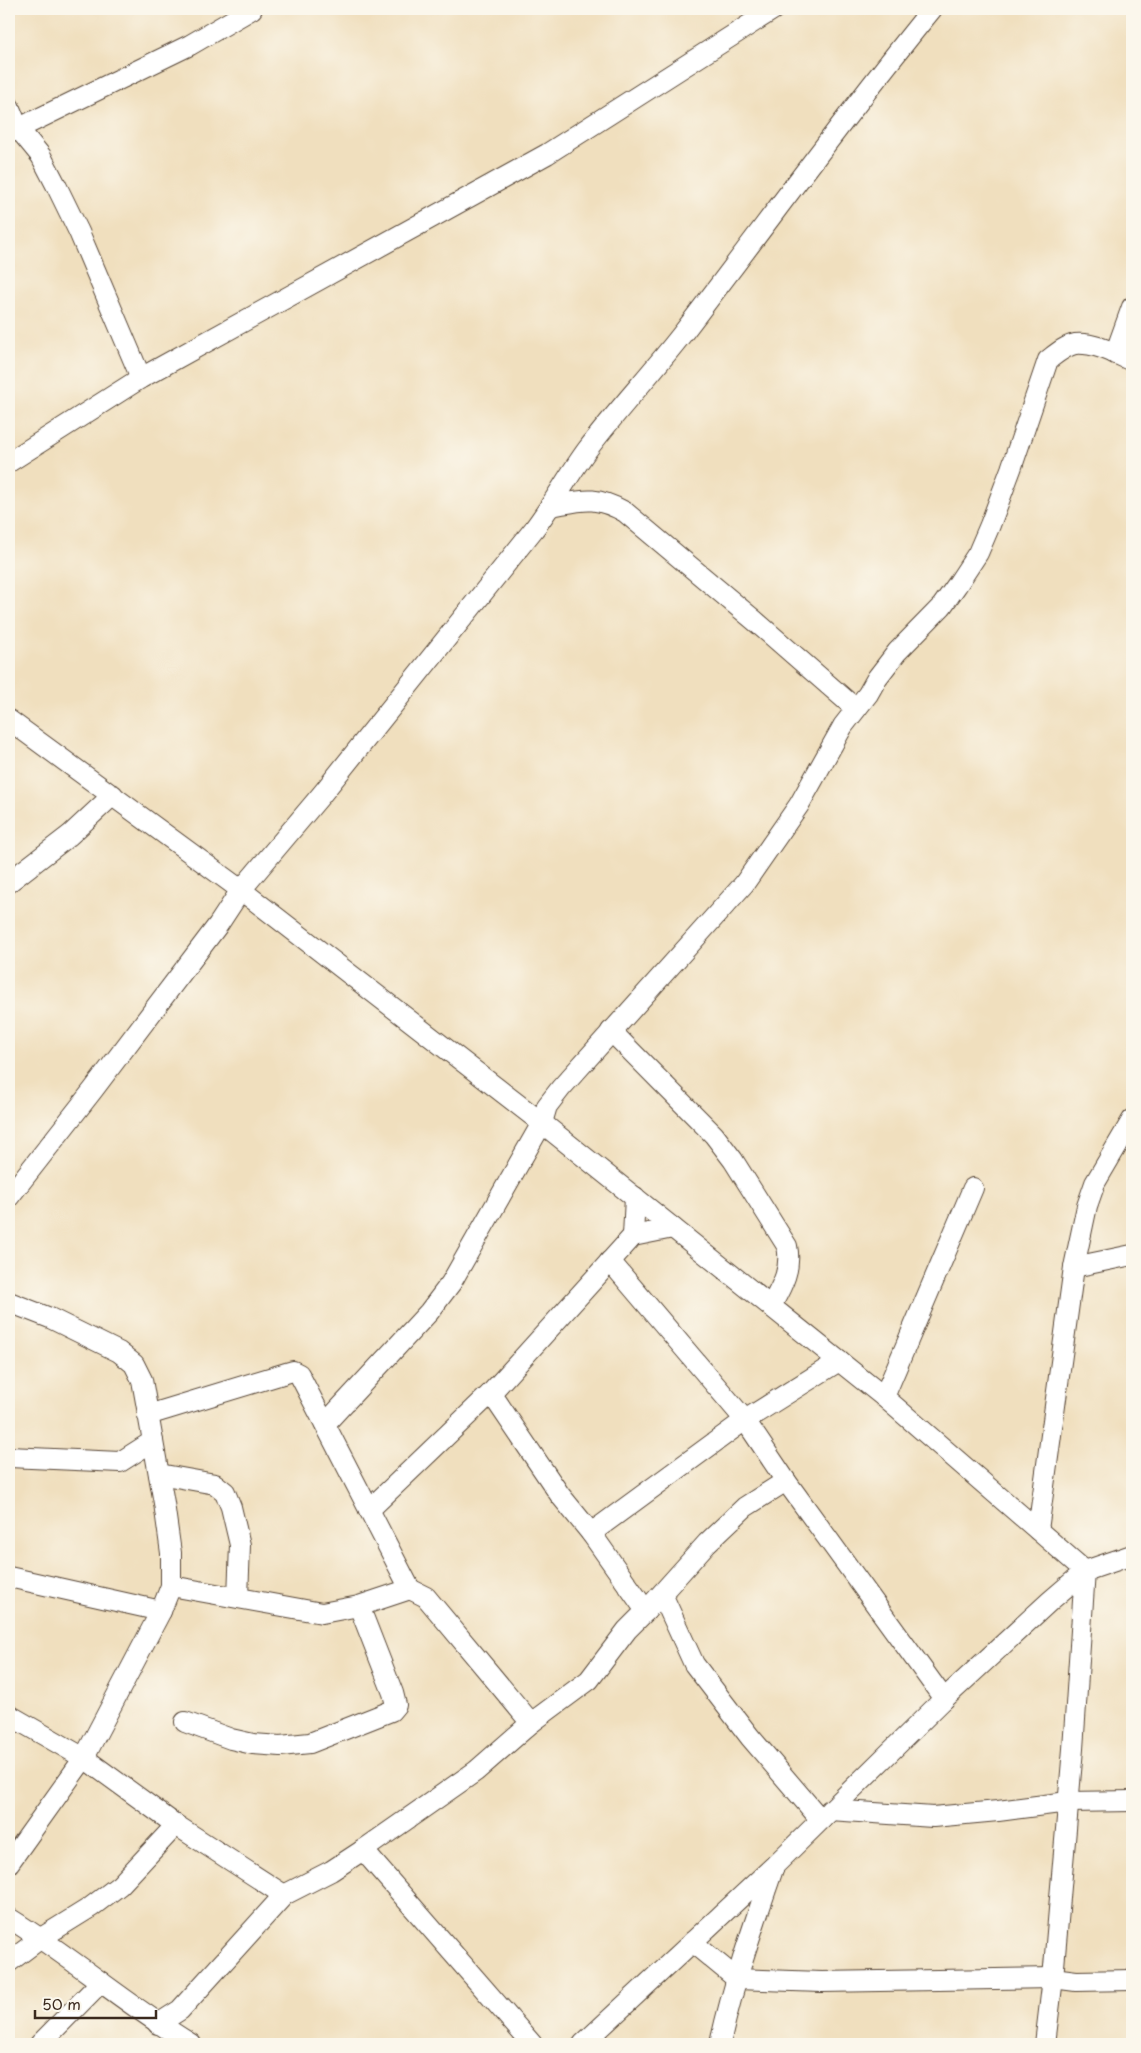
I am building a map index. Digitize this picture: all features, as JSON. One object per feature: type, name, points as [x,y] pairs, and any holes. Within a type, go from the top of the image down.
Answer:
[{"type":"street","points":[[14,130],[190,45],[252,9]]},
{"type":"street","points":[[9,462],[141,378],[547,154],[774,9]]},
{"type":"street","points":[[9,1197],[218,925],[241,890],[322,794],[551,506],[586,451],[682,334],[783,202],[832,134],[932,9]]},
{"type":"street","points":[[9,106],[14,130],[41,156],[68,208],[141,378]]},
{"type":"street","points":[[325,1424],[429,1312],[452,1283],[542,1123],[548,1106],[611,1031],[661,978],[744,884],[800,805],[835,739],[856,709],[897,652],[942,606],[978,553],[1011,468],[1048,360],[1059,351],[1075,344],[1094,346],[1123,357],[1132,307]]},
{"type":"street","points":[[551,506],[593,500],[608,503],[626,512],[856,709]]},
{"type":"street","points":[[9,720],[241,890],[542,1123],[884,1397],[1085,1571]]},
{"type":"street","points":[[9,882],[70,835],[114,796]]},
{"type":"street","points":[[611,1031],[714,1135],[733,1160],[787,1246],[790,1259],[786,1278],[771,1306]]},
{"type":"street","points":[[1038,1530],[1074,1267],[1087,1206],[1095,1183],[1132,1120]]},
{"type":"street","points":[[884,1397],[973,1188]]},
{"type":"street","points":[[633,1236],[635,1197]]},
{"type":"street","points":[[369,1510],[491,1393],[633,1236],[673,1228]]},
{"type":"street","points":[[1074,1267],[1132,1255]]},
{"type":"street","points":[[610,1261],[745,1420],[786,1481],[944,1699]]},
{"type":"street","points":[[9,1302],[50,1318],[119,1352],[134,1364],[142,1380],[171,1553],[171,1586],[161,1611],[84,1758],[9,1863]]},
{"type":"street","points":[[591,1533],[745,1420],[839,1361]]},
{"type":"street","points":[[148,1416],[293,1371],[299,1374],[410,1589],[426,1597],[531,1723]]},
{"type":"street","points":[[491,1393],[560,1494],[591,1533],[646,1611]]},
{"type":"street","points":[[9,1457],[120,1462],[153,1441]]},
{"type":"street","points":[[159,1474],[215,1484],[225,1492],[240,1545],[238,1597]]},
{"type":"street","points":[[158,2024],[180,2010],[284,1895],[331,1870],[363,1850],[476,1771],[531,1723],[589,1680],[627,1630],[707,1543],[745,1508],[786,1481]]},
{"type":"street","points":[[583,2044],[775,1865],[944,1699],[1085,1571],[1114,1560],[1132,1556]]},
{"type":"street","points":[[1045,2044],[1053,1978],[1068,1802],[1085,1571]]},
{"type":"street","points":[[9,1577],[161,1611]]},
{"type":"street","points":[[171,1586],[313,1612],[333,1611],[359,1606],[410,1589]]},
{"type":"street","points":[[662,1594],[694,1664],[738,1723],[826,1815],[933,1817],[1068,1802],[1132,1801]]},
{"type":"street","points":[[185,1722],[231,1739],[253,1744],[280,1746],[310,1743],[391,1711],[396,1705],[393,1693],[359,1606]]},
{"type":"street","points":[[9,1715],[84,1758],[176,1825],[284,1895]]},
{"type":"street","points":[[9,1962],[41,1938],[91,1907],[120,1885],[176,1825]]},
{"type":"street","points":[[363,1850],[532,2044]]},
{"type":"street","points":[[720,2044],[736,1979],[775,1865]]},
{"type":"street","points":[[9,1918],[41,1938],[158,2024],[185,2040]]},
{"type":"street","points":[[692,1942],[736,1979],[822,1982],[1053,1978],[1076,1981],[1132,1980]]},
{"type":"street","points":[[40,2044],[101,1982]]},
{"type":"street","points":[[180,2010],[185,2040]]}]
